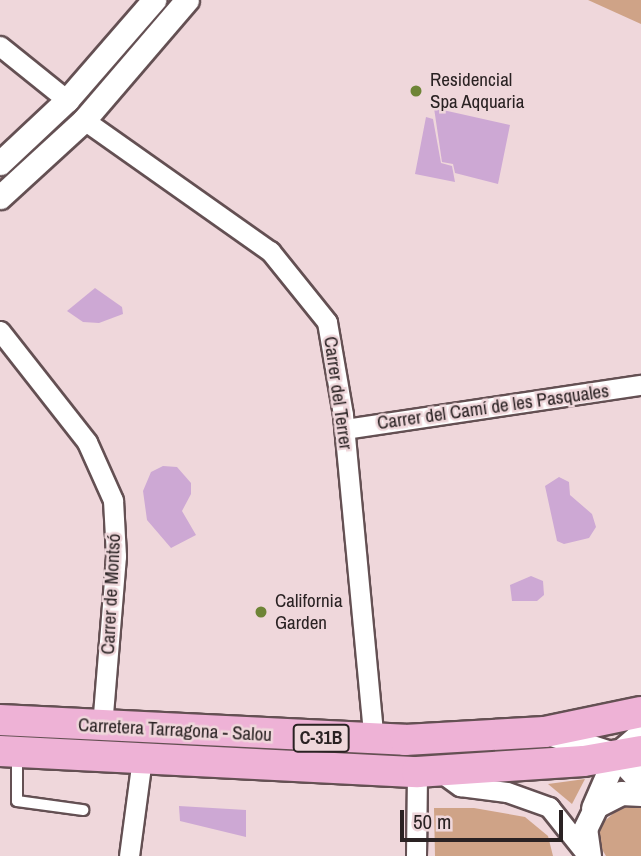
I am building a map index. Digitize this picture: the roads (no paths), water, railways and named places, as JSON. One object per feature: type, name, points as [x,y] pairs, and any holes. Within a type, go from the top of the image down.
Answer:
[{"type":"main road","name":"Carretera Tarragona - Salou","points":[[0,720],[374,740],[545,732],[641,712]]},
{"type":"main road","name":"Carretera Tarragona - Salou","points":[[9,752],[428,772],[584,761],[629,753]]},
{"type":"street","points":[[0,163],[67,100],[154,0]]},
{"type":"street","points":[[0,197],[84,120],[187,0]]},
{"type":"street","points":[[0,46],[67,100]]},
{"type":"street","name":"Carrer del Terrer","points":[[84,120],[270,251],[327,322],[345,429],[374,740]]},
{"type":"street","name":"Carrer de Montsó","points":[[0,331],[87,442],[113,500],[116,556],[102,725]]},
{"type":"street","name":"Carrer del Camí de les Pasquales","points":[[345,429],[641,386]]},
{"type":"street","points":[[545,732],[629,753]]},
{"type":"street","points":[[584,843],[641,733]]},
{"type":"street","points":[[629,753],[641,782]]},
{"type":"street","points":[[130,856],[142,759]]},
{"type":"street","points":[[416,856],[428,772],[460,786],[507,792],[549,807],[584,843]]},
{"type":"street","points":[[584,843],[608,797],[641,794]]},
{"type":"lane","points":[[9,752],[17,801],[82,810]]},
{"type":"place","name":"Residencial Spa Aqquaria","points":[[416,91]]},
{"type":"place","name":"California Garden","points":[[261,612]]}]
